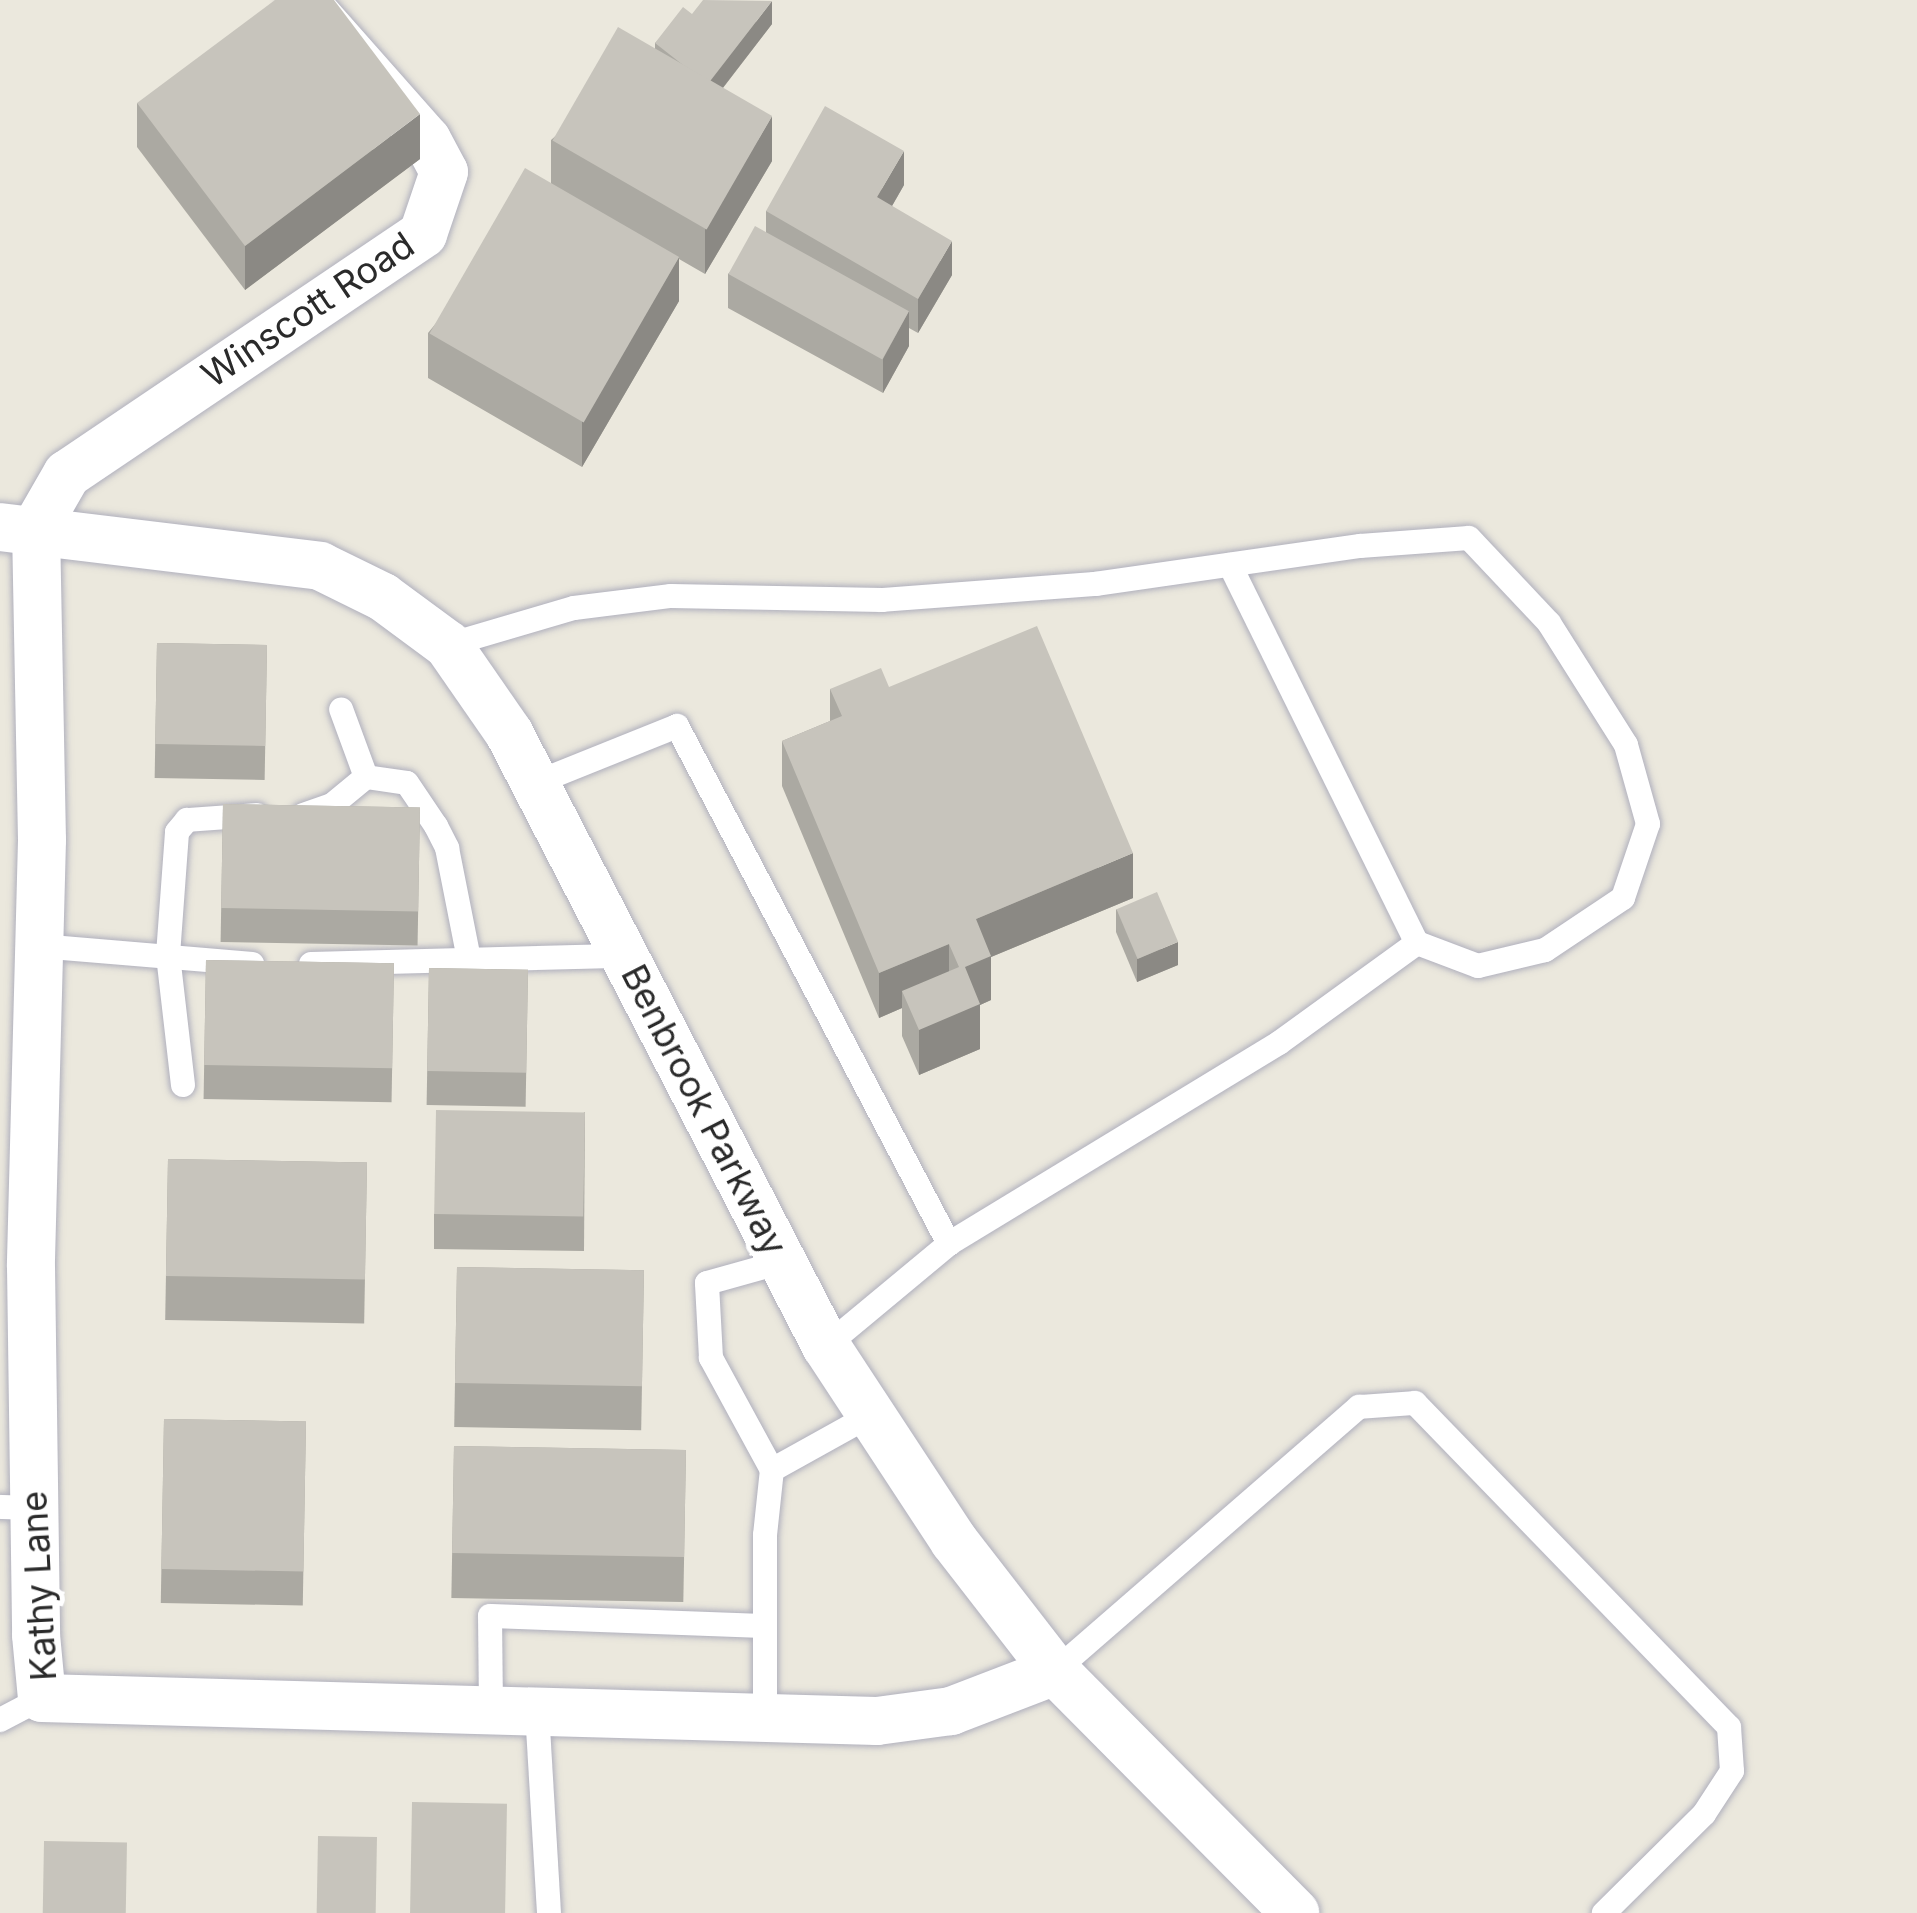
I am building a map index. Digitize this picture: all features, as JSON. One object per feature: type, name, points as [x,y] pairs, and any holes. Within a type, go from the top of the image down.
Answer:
[{"type":"street","name":"Winscott Road","points":[[18,528],[67,473],[423,234],[444,172],[428,140],[303,0]]},
{"type":"street","name":"Benbrook Parkway","points":[[18,528],[320,566],[383,597],[448,645],[509,733],[826,1346],[954,1541],[1055,1671],[1295,1913]]},
{"type":"street","name":"Kathy Lane","points":[[18,528],[39,946],[31,1268],[17,1507],[21,1709],[514,1711],[877,1720],[951,1711],[1055,1671]]},
{"type":"lane","points":[[448,645],[574,608],[671,596],[882,600],[1095,584],[1360,546],[1468,538],[1549,623],[1626,745],[1648,824],[1623,898],[1546,950],[1478,966],[1417,943],[1230,565]]},
{"type":"lane","points":[[341,709],[366,776]]},
{"type":"lane","points":[[535,783],[677,726],[949,1244]]},
{"type":"lane","points":[[183,1085],[168,955],[177,832],[187,820],[305,814],[332,805],[366,776]]},
{"type":"lane","points":[[366,776],[406,783],[436,826],[447,848],[469,959]]},
{"type":"lane","points":[[826,1346],[949,1244],[1279,1043],[1417,943]]},
{"type":"lane","points":[[39,946],[260,965],[625,956]]},
{"type":"lane","points":[[766,1717],[772,1470],[711,1358],[707,1283],[782,1262]]},
{"type":"lane","points":[[1055,1671],[1359,1407],[1415,1403],[1729,1727],[1732,1771],[1723,1786],[1704,1814],[1604,1913]]},
{"type":"lane","points":[[772,1470],[871,1415]]},
{"type":"lane","points":[[550,1913],[514,1711],[490,1616],[765,1626]]},
{"type":"building","points":[[275,0],[334,0],[420,114],[245,246],[137,103]]},
{"type":"building","points":[[703,0],[772,1],[710,81],[655,43],[683,7],[692,14]]},
{"type":"building","points":[[618,27],[772,116],[707,229],[552,140]]},
{"type":"building","points":[[825,106],[904,151],[877,197],[952,241],[918,299],[766,211]]},
{"type":"building","points":[[525,168],[679,257],[584,422],[430,333]]},
{"type":"building","points":[[755,226],[909,311],[882,359],[728,274]]},
{"type":"building","points":[[1037,626],[1133,853],[976,919],[991,956],[965,967],[980,1004],[919,1030],[902,991],[959,967],[949,944],[879,973],[782,741],[842,716],[830,689],[881,668],[889,687]]},
{"type":"building","points":[[157,643],[267,645],[265,746],[155,744]]},
{"type":"building","points":[[223,804],[420,807],[418,911],[221,908]]},
{"type":"building","points":[[1157,892],[1178,942],[1138,959],[1116,909]]},
{"type":"building","points":[[206,960],[394,963],[392,1068],[204,1065]]},
{"type":"building","points":[[429,968],[528,970],[526,1073],[427,1071]]},
{"type":"building","points":[[436,1110],[585,1113],[583,1217],[434,1214]]},
{"type":"building","points":[[168,1159],[367,1162],[365,1279],[166,1276]]},
{"type":"building","points":[[457,1267],[644,1270],[642,1386],[455,1383]]},
{"type":"building","points":[[164,1419],[306,1421],[303,1571],[161,1569]]},
{"type":"building","points":[[454,1446],[686,1450],[684,1557],[452,1553]]},
{"type":"building","points":[[412,1802],[507,1804],[505,1913],[410,1913]]},
{"type":"building","points":[[318,1836],[377,1837],[376,1913],[317,1913]]},
{"type":"building","points":[[44,1841],[127,1842],[126,1913],[43,1913]]}]
